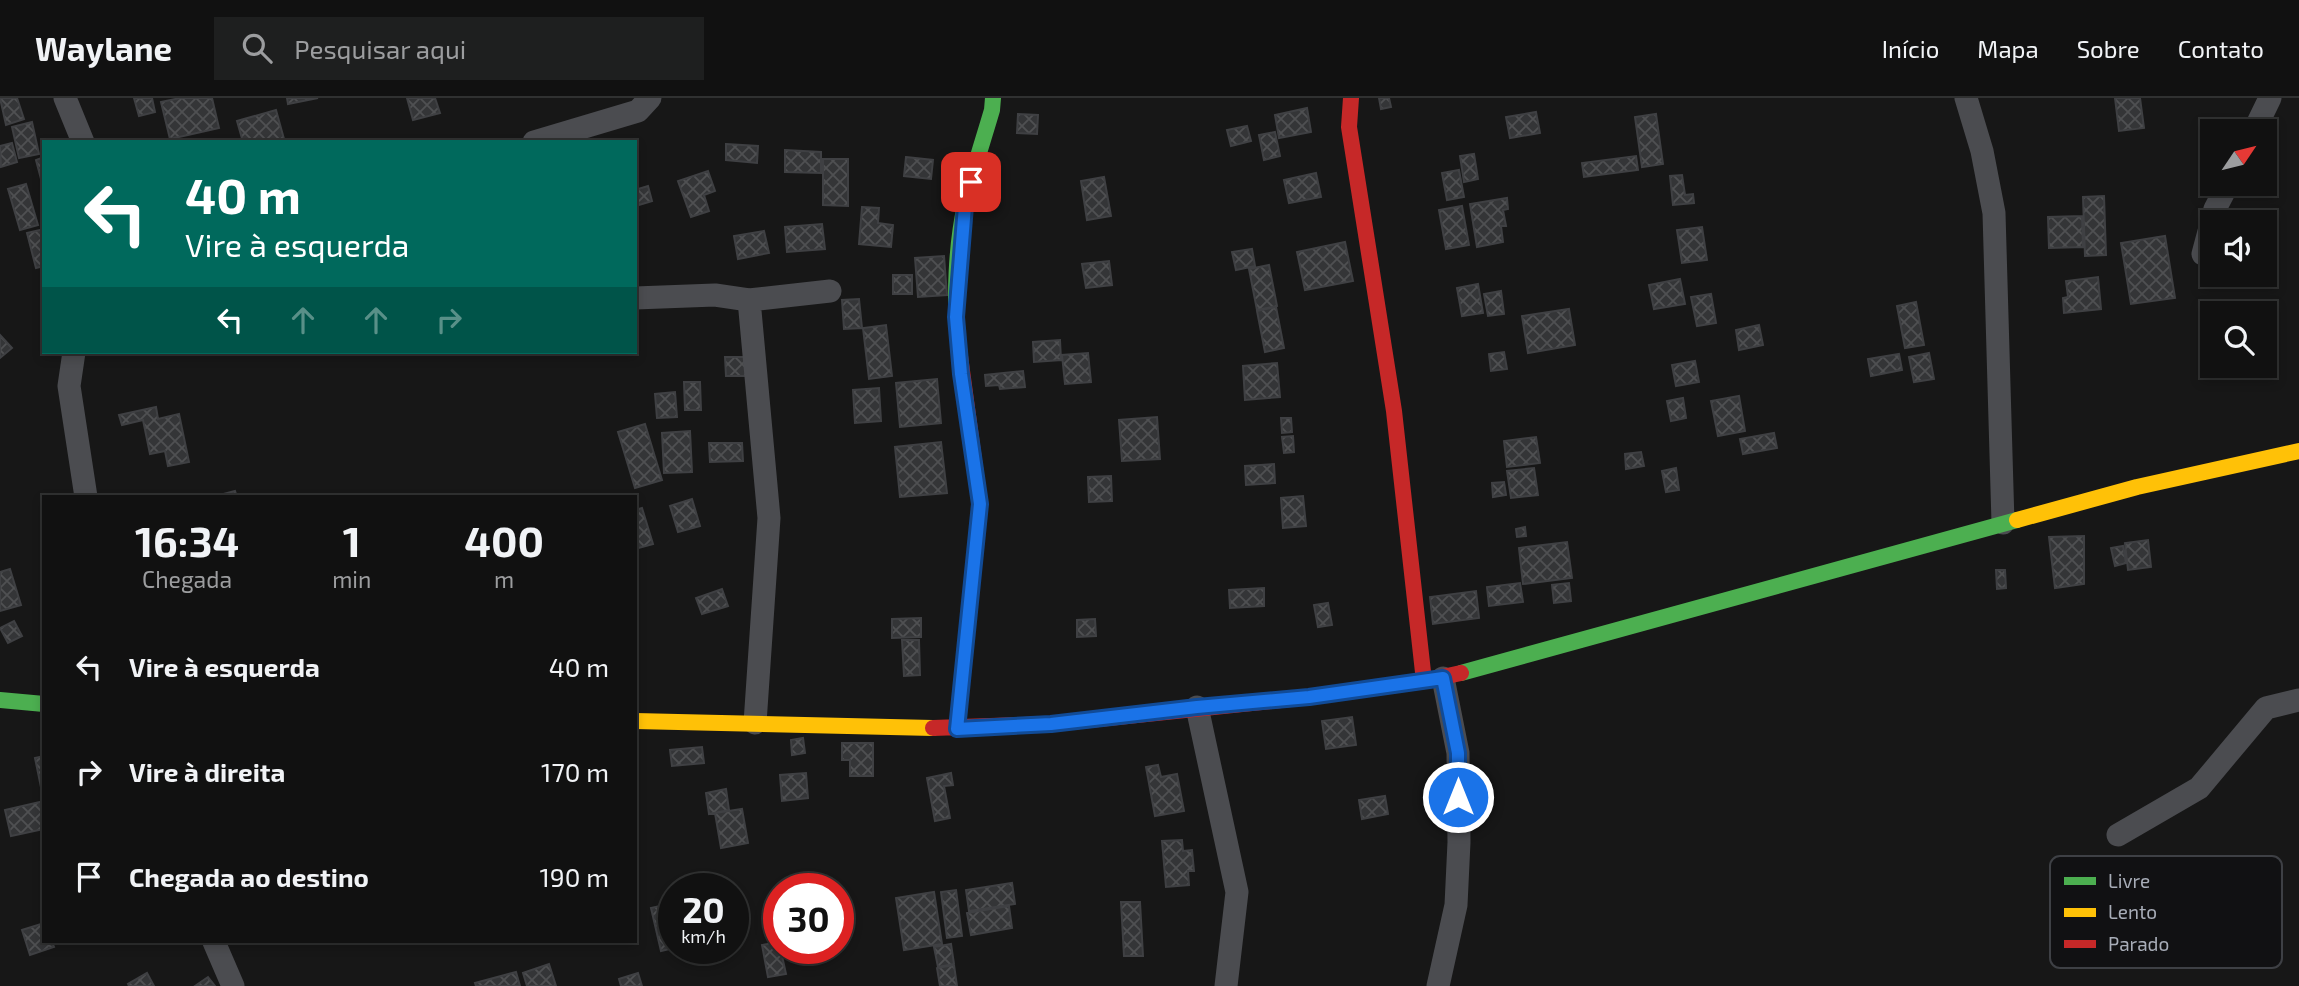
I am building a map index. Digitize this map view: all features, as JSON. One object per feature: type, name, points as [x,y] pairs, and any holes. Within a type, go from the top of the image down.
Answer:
[{"type":"street","points":[[65,98],[82,140]]},
{"type":"street","points":[[541,140],[638,111],[650,98]]},
{"type":"street","points":[[957,729],[980,504],[961,374],[956,317],[958,270],[965,206],[993,98]]},
{"type":"street","points":[[1351,98],[1349,127],[1433,679],[1458,753],[1459,842],[1456,905],[1438,986]]},
{"type":"street","points":[[1966,98],[1982,151],[1994,213],[2003,523]]},
{"type":"street","points":[[2260,119],[2270,98]]},
{"type":"street","points":[[637,298],[715,295],[749,300],[830,291]]},
{"type":"street","points":[[749,300],[769,518],[755,723]]},
{"type":"street","points":[[74,354],[69,386],[86,495]]},
{"type":"street","points":[[637,721],[957,729],[1051,724],[1309,697],[1433,679],[2137,487],[2299,451]]},
{"type":"street","points":[[0,700],[42,704]]},
{"type":"street","points":[[2118,835],[2199,788],[2266,708],[2299,700]]},
{"type":"street","points":[[1197,707],[1237,892],[1226,986]]},
{"type":"street","points":[[214,943],[233,986]]},
{"type":"building","points":[[0,98],[17,98],[24,119],[6,125]]},
{"type":"building","points":[[134,98],[152,98],[155,112],[139,116]]},
{"type":"building","points":[[180,98],[212,98],[219,128],[170,139],[161,102]]},
{"type":"building","points":[[287,98],[318,98],[288,104]]},
{"type":"building","points":[[407,98],[435,98],[440,113],[413,120]]},
{"type":"building","points":[[1379,98],[1389,98],[1391,107],[1381,109]]},
{"type":"building","points":[[2115,98],[2140,98],[2144,128],[2119,131]]},
{"type":"building","points":[[1307,108],[1311,132],[1279,138],[1275,115]]},
{"type":"building","points":[[276,110],[284,139],[242,140],[237,121]]},
{"type":"building","points":[[1536,112],[1540,133],[1510,138],[1506,117]]},
{"type":"building","points":[[1018,114],[1038,115],[1037,134],[1017,133]]},
{"type":"building","points":[[1656,114],[1663,164],[1642,167],[1635,117]]},
{"type":"building","points":[[32,122],[39,154],[19,158],[12,127]]},
{"type":"building","points":[[1247,126],[1251,141],[1231,146],[1227,130]]},
{"type":"building","points":[[1275,132],[1280,156],[1264,160],[1259,135]]},
{"type":"building","points":[[12,143],[17,162],[1,167],[0,146]]},
{"type":"building","points":[[726,144],[758,146],[757,163],[726,160]]},
{"type":"building","points":[[785,150],[821,152],[821,173],[785,172]]},
{"type":"building","points":[[1474,154],[1478,179],[1464,182],[1460,156]]},
{"type":"building","points":[[1636,156],[1638,170],[1584,177],[1582,163]]},
{"type":"building","points":[[906,157],[933,160],[931,179],[904,176]]},
{"type":"building","points":[[42,158],[41,179],[36,160]]},
{"type":"building","points":[[823,159],[848,159],[848,206],[823,205]]},
{"type":"building","points":[[1459,170],[1464,197],[1447,200],[1442,173]]},
{"type":"building","points":[[708,171],[715,191],[704,195],[709,211],[691,217],[678,181]]},
{"type":"building","points":[[1316,173],[1321,197],[1289,203],[1284,180]]},
{"type":"building","points":[[1682,175],[1685,195],[1693,194],[1694,203],[1673,205],[1670,176]]},
{"type":"building","points":[[1104,177],[1111,216],[1087,220],[1081,181]]},
{"type":"building","points":[[26,184],[38,225],[20,230],[8,189]]},
{"type":"building","points":[[648,186],[652,201],[639,205],[637,189]]},
{"type":"building","points":[[2104,196],[2106,255],[2085,256],[2083,197]]},
{"type":"building","points":[[1507,198],[1508,209],[1503,210],[1506,226],[1501,226],[1503,242],[1477,247],[1470,204]]},
{"type":"building","points":[[1462,206],[1469,245],[1446,249],[1439,210]]},
{"type":"building","points":[[862,207],[879,208],[878,223],[893,225],[891,247],[859,244]]},
{"type":"building","points":[[2082,216],[2083,247],[2049,248],[2048,217]]},
{"type":"building","points":[[822,224],[825,249],[787,252],[785,227]]},
{"type":"building","points":[[1702,227],[1707,260],[1682,263],[1677,230]]},
{"type":"building","points":[[42,229],[42,266],[36,268],[27,233]]},
{"type":"building","points":[[764,231],[769,253],[738,259],[734,236]]},
{"type":"building","points":[[2165,236],[2175,298],[2131,304],[2121,243]]},
{"type":"building","points":[[1345,242],[1353,281],[1305,290],[1297,252]]},
{"type":"building","points":[[1252,249],[1255,266],[1236,270],[1232,252]]},
{"type":"building","points":[[944,256],[947,295],[918,297],[915,258]]},
{"type":"building","points":[[1109,261],[1112,285],[1086,288],[1082,264]]},
{"type":"building","points":[[1269,265],[1277,306],[1257,310],[1249,269]]},
{"type":"building","points":[[893,275],[912,275],[912,294],[893,294]]},
{"type":"building","points":[[2098,277],[2101,309],[2064,313],[2063,298],[2068,297],[2066,281]]},
{"type":"building","points":[[1680,279],[1685,304],[1654,309],[1649,285]]},
{"type":"building","points":[[1478,284],[1483,313],[1462,316],[1457,288]]},
{"type":"building","points":[[1501,291],[1504,314],[1488,316],[1484,294]]},
{"type":"building","points":[[1711,294],[1716,323],[1697,326],[1691,297]]},
{"type":"building","points":[[859,299],[862,328],[844,329],[842,300]]},
{"type":"building","points":[[1916,302],[1924,345],[1905,348],[1897,306]]},
{"type":"building","points":[[1276,307],[1284,348],[1265,352],[1257,311]]},
{"type":"building","points":[[1569,309],[1575,345],[1528,353],[1522,316]]},
{"type":"building","points":[[886,325],[892,376],[869,379],[863,328]]},
{"type":"building","points":[[1759,325],[1763,345],[1739,350],[1736,330]]},
{"type":"building","points":[[0,335],[12,348],[0,358]]},
{"type":"building","points":[[1060,340],[1061,360],[1034,362],[1033,342]]},
{"type":"building","points":[[1504,352],[1507,369],[1491,371],[1489,354]]},
{"type":"building","points":[[1088,353],[1091,382],[1065,384],[1062,355]]},
{"type":"building","points":[[1929,353],[1934,379],[1914,382],[1909,357]]},
{"type":"building","points":[[1899,354],[1902,370],[1871,376],[1868,359]]},
{"type":"building","points":[[725,357],[750,357],[751,376],[726,376]]},
{"type":"building","points":[[1695,361],[1699,382],[1676,386],[1672,365]]},
{"type":"building","points":[[1277,363],[1280,397],[1245,400],[1243,366]]},
{"type":"building","points":[[1023,371],[1025,387],[1000,389],[999,385],[986,386],[985,375]]},
{"type":"building","points":[[937,379],[941,423],[900,427],[896,383]]},
{"type":"building","points":[[684,382],[700,382],[701,410],[685,410]]},
{"type":"building","points":[[879,388],[881,421],[855,423],[853,390]]},
{"type":"building","points":[[675,392],[677,417],[657,418],[655,394]]},
{"type":"building","points":[[1739,396],[1745,431],[1718,436],[1711,401]]},
{"type":"building","points":[[1683,398],[1686,418],[1671,421],[1667,401]]},
{"type":"building","points":[[156,407],[158,419],[179,414],[189,462],[168,466],[165,451],[150,454],[143,420],[122,425],[119,415]]},
{"type":"building","points":[[1157,417],[1160,459],[1122,461],[1119,420]]},
{"type":"building","points":[[1281,418],[1291,418],[1292,432],[1282,433]]},
{"type":"building","points":[[645,424],[662,480],[635,488],[618,432]]},
{"type":"building","points":[[690,431],[692,472],[664,473],[662,433]]},
{"type":"building","points":[[1774,433],[1777,448],[1743,454],[1740,439]]},
{"type":"building","points":[[1293,436],[1294,452],[1284,453],[1282,437]]},
{"type":"building","points":[[1536,437],[1540,463],[1507,467],[1504,441]]},
{"type":"building","points":[[941,442],[947,493],[900,497],[895,447]]},
{"type":"building","points":[[709,443],[742,443],[743,461],[710,462]]},
{"type":"building","points":[[1641,452],[1644,466],[1626,469],[1625,454]]},
{"type":"building","points":[[1274,464],[1275,483],[1246,485],[1245,466]]},
{"type":"building","points":[[1534,468],[1538,495],[1511,498],[1507,471]]},
{"type":"building","points":[[1676,468],[1679,490],[1666,492],[1662,471]]},
{"type":"building","points":[[1111,476],[1112,501],[1089,502],[1088,477]]},
{"type":"building","points":[[1504,482],[1506,495],[1493,497],[1492,483]]},
{"type":"building","points":[[235,491],[236,495],[220,495]]},
{"type":"building","points":[[1303,496],[1306,526],[1283,528],[1281,498]]},
{"type":"building","points":[[692,499],[700,526],[678,532],[670,506]]},
{"type":"building","points":[[642,508],[653,544],[637,548],[637,509]]},
{"type":"building","points":[[1525,527],[1526,536],[1517,537],[1516,529]]},
{"type":"building","points":[[2084,536],[2084,584],[2055,588],[2049,537]]},
{"type":"building","points":[[2148,540],[2151,567],[2128,570],[2125,543]]},
{"type":"building","points":[[1567,542],[1572,578],[1523,584],[1519,548]]},
{"type":"building","points":[[2123,546],[2126,563],[2115,566],[2111,548]]},
{"type":"building","points":[[10,569],[21,605],[0,611],[0,572]]},
{"type":"building","points":[[1996,570],[2005,570],[2006,588],[1997,589]]},
{"type":"building","points":[[1520,583],[1523,602],[1489,606],[1487,587]]},
{"type":"building","points":[[1569,583],[1571,601],[1554,603],[1552,585]]},
{"type":"building","points":[[1264,588],[1264,606],[1230,608],[1229,590]]},
{"type":"building","points":[[722,589],[728,606],[702,614],[696,598]]},
{"type":"building","points":[[1476,591],[1479,618],[1433,624],[1430,597]]},
{"type":"building","points":[[1328,603],[1332,625],[1318,627],[1314,605]]},
{"type":"building","points":[[921,618],[921,637],[892,638],[892,619]]},
{"type":"building","points":[[1095,619],[1096,636],[1077,637],[1077,620]]},
{"type":"building","points":[[14,621],[22,636],[8,643],[0,628]]},
{"type":"building","points":[[902,640],[919,640],[920,675],[904,676]]},
{"type":"building","points":[[1352,717],[1356,745],[1326,749],[1322,721]]},
{"type":"building","points":[[803,738],[805,753],[792,755],[791,740]]},
{"type":"building","points":[[842,743],[873,743],[873,776],[850,776],[850,760],[842,760]]},
{"type":"building","points":[[702,747],[704,763],[672,766],[670,750]]},
{"type":"building","points":[[42,756],[42,792],[35,758]]},
{"type":"building","points":[[1158,765],[1161,777],[1177,774],[1184,811],[1155,816],[1146,767]]},
{"type":"building","points":[[806,773],[808,798],[782,801],[780,775]]},
{"type":"building","points":[[951,773],[953,785],[944,786],[950,818],[935,821],[927,778]]},
{"type":"building","points":[[726,789],[729,810],[709,814],[706,793]]},
{"type":"building","points":[[1385,796],[1388,814],[1362,819],[1359,800]]},
{"type":"building","points":[[42,801],[42,829],[11,836],[5,810]]},
{"type":"building","points":[[742,809],[748,843],[721,848],[715,813]]},
{"type":"building","points":[[1182,840],[1183,851],[1192,850],[1194,871],[1188,871],[1189,885],[1166,887],[1162,841]]},
{"type":"building","points":[[1012,883],[1015,904],[969,911],[966,890]]},
{"type":"building","points":[[956,890],[962,936],[947,938],[941,892]]},
{"type":"building","points":[[934,892],[942,944],[904,950],[896,898]]},
{"type":"building","points":[[1121,902],[1140,902],[1143,956],[1124,956]]},
{"type":"building","points":[[658,906],[658,938],[651,908]]},
{"type":"building","points":[[1009,906],[1012,928],[971,935],[967,913]]},
{"type":"building","points":[[42,924],[42,943],[52,943],[54,947],[30,955],[22,930]]},
{"type":"building","points":[[951,944],[954,964],[938,967],[934,947]]},
{"type":"building","points":[[549,964],[556,986],[527,986],[523,973]]},
{"type":"building","points":[[766,964],[784,964],[786,974],[768,977]]},
{"type":"building","points":[[954,965],[957,986],[940,986],[937,968]]},
{"type":"building","points":[[516,972],[520,986],[476,986],[475,983]]},
{"type":"building","points":[[147,973],[154,986],[129,986],[128,984]]},
{"type":"building","points":[[638,973],[642,986],[621,986],[619,979]]},
{"type":"building","points":[[208,977],[215,986],[195,986]]},
{"type":"traffic: fast","points":[[958,341],[956,290],[962,221],[993,98]]},
{"type":"traffic: fast","points":[[1461,673],[2017,520]]},
{"type":"traffic: fast","points":[[0,700],[42,704]]},
{"type":"traffic: slow","points":[[2017,520],[2137,487],[2299,451]]},
{"type":"traffic: slow","points":[[637,721],[933,728]]},
{"type":"traffic: jam","points":[[1351,98],[1349,127],[1394,411],[1424,681]]},
{"type":"traffic: jam","points":[[957,729],[980,504],[958,341]]},
{"type":"traffic: jam","points":[[933,728],[1051,724],[1309,697],[1424,681],[1461,673]]},
{"type":"route","points":[[971,182],[965,206],[956,317],[961,374],[980,504],[957,729],[1051,724],[1309,697],[1443,678],[1458,753],[1458,797]]}]
